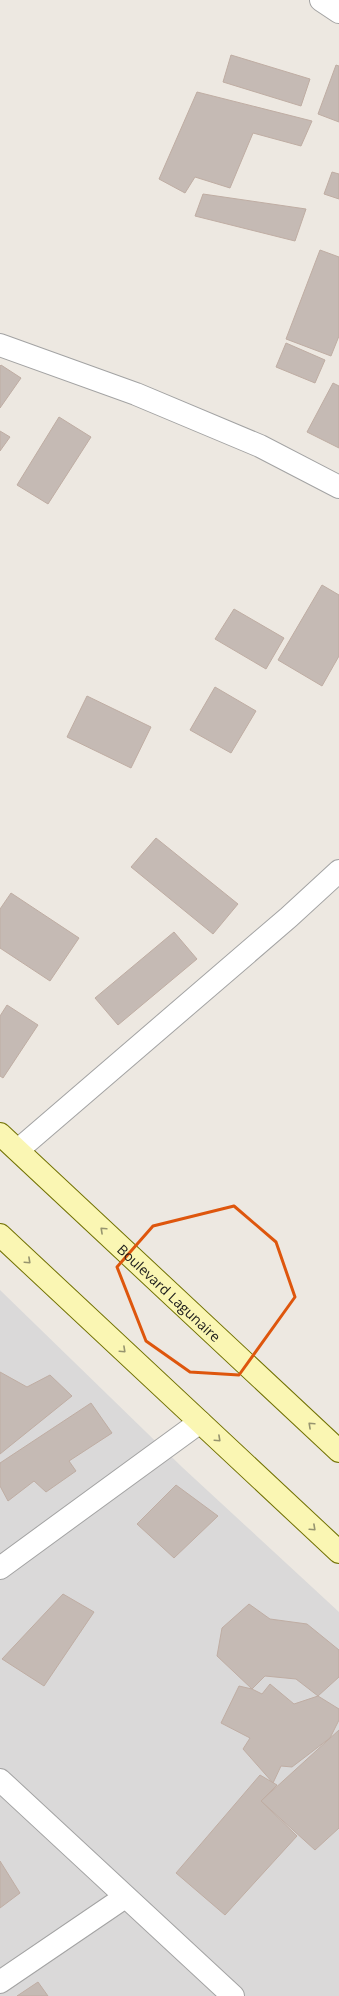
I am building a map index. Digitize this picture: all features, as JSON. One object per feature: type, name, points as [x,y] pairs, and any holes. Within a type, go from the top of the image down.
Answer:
[{"type":"main road","name":"Boulevard Lagunaire","points":[[0,1134],[339,1451]]},
{"type":"main road","points":[[0,1235],[339,1552]]},
{"type":"street","points":[[321,0],[339,12]]},
{"type":"street","points":[[0,345],[144,397],[260,446],[339,487]]},
{"type":"street","points":[[18,1150],[290,917],[339,871]]},
{"type":"street","points":[[0,1568],[200,1422]]},
{"type":"street","points":[[0,1780],[233,1996]]},
{"type":"street","points":[[0,1982],[125,1897]]},
{"type":"highlighted area","points":[[234,1206],[276,1242],[295,1297],[239,1375],[190,1372],[146,1341],[117,1267],[153,1226]]},
{"type":"shaded area","points":[[0,1290],[182,1467],[339,1612],[339,1996],[0,1996]]},
{"type":"building","points":[[231,55],[310,79],[301,106],[223,82]]},
{"type":"building","points":[[336,65],[339,66],[339,122],[318,114]]},
{"type":"building","points":[[197,92],[312,121],[301,146],[253,133],[230,188],[195,177],[185,193],[159,179]]},
{"type":"building","points":[[332,172],[339,174],[339,199],[324,194]]},
{"type":"building","points":[[203,194],[306,209],[295,241],[195,216]]},
{"type":"building","points":[[320,250],[339,257],[339,336],[331,356],[286,339]]},
{"type":"building","points":[[286,343],[325,360],[315,383],[276,367]]},
{"type":"building","points":[[1,365],[21,378],[0,408],[0,366]]},
{"type":"building","points":[[333,383],[339,386],[339,448],[307,432]]},
{"type":"building","points":[[59,417],[91,437],[48,504],[17,485]]},
{"type":"building","points":[[0,431],[10,437],[0,451]]},
{"type":"building","points":[[322,585],[339,595],[339,656],[322,686],[278,660]]},
{"type":"building","points":[[234,609],[284,638],[266,669],[215,639]]},
{"type":"building","points":[[215,687],[256,711],[231,753],[190,730]]},
{"type":"building","points":[[87,696],[151,727],[131,768],[67,737]]},
{"type":"building","points":[[156,838],[238,904],[213,934],[131,867]]},
{"type":"building","points":[[11,893],[79,938],[50,981],[0,948],[0,909]]},
{"type":"building","points":[[174,932],[197,959],[118,1025],[95,998]]},
{"type":"building","points":[[7,1005],[38,1025],[3,1078],[0,1076],[0,1016]]},
{"type":"building","points":[[0,1372],[27,1387],[50,1375],[72,1396],[0,1454]]},
{"type":"building","points":[[91,1403],[112,1433],[69,1461],[76,1471],[46,1492],[34,1481],[8,1501],[0,1486],[0,1463]]},
{"type":"building","points":[[176,1485],[218,1516],[174,1558],[137,1524]]},
{"type":"building","points":[[63,1594],[94,1612],[44,1686],[2,1659]]},
{"type":"building","points":[[249,1604],[270,1619],[307,1624],[339,1650],[339,1677],[318,1696],[296,1679],[265,1676],[252,1689],[217,1656],[222,1628]]},
{"type":"building","points":[[270,1684],[294,1704],[318,1696],[339,1709],[339,1720],[330,1738],[292,1767],[281,1766],[273,1783],[243,1749],[250,1738],[221,1723],[239,1686],[252,1689],[262,1694]]},
{"type":"building","points":[[339,1730],[339,1828],[315,1850],[261,1801]]},
{"type":"building","points":[[260,1775],[277,1785],[261,1801],[297,1836],[225,1915],[176,1873]]},
{"type":"building","points":[[0,1861],[20,1893],[0,1908]]},
{"type":"building","points":[[38,1982],[48,1996],[17,1996]]}]
